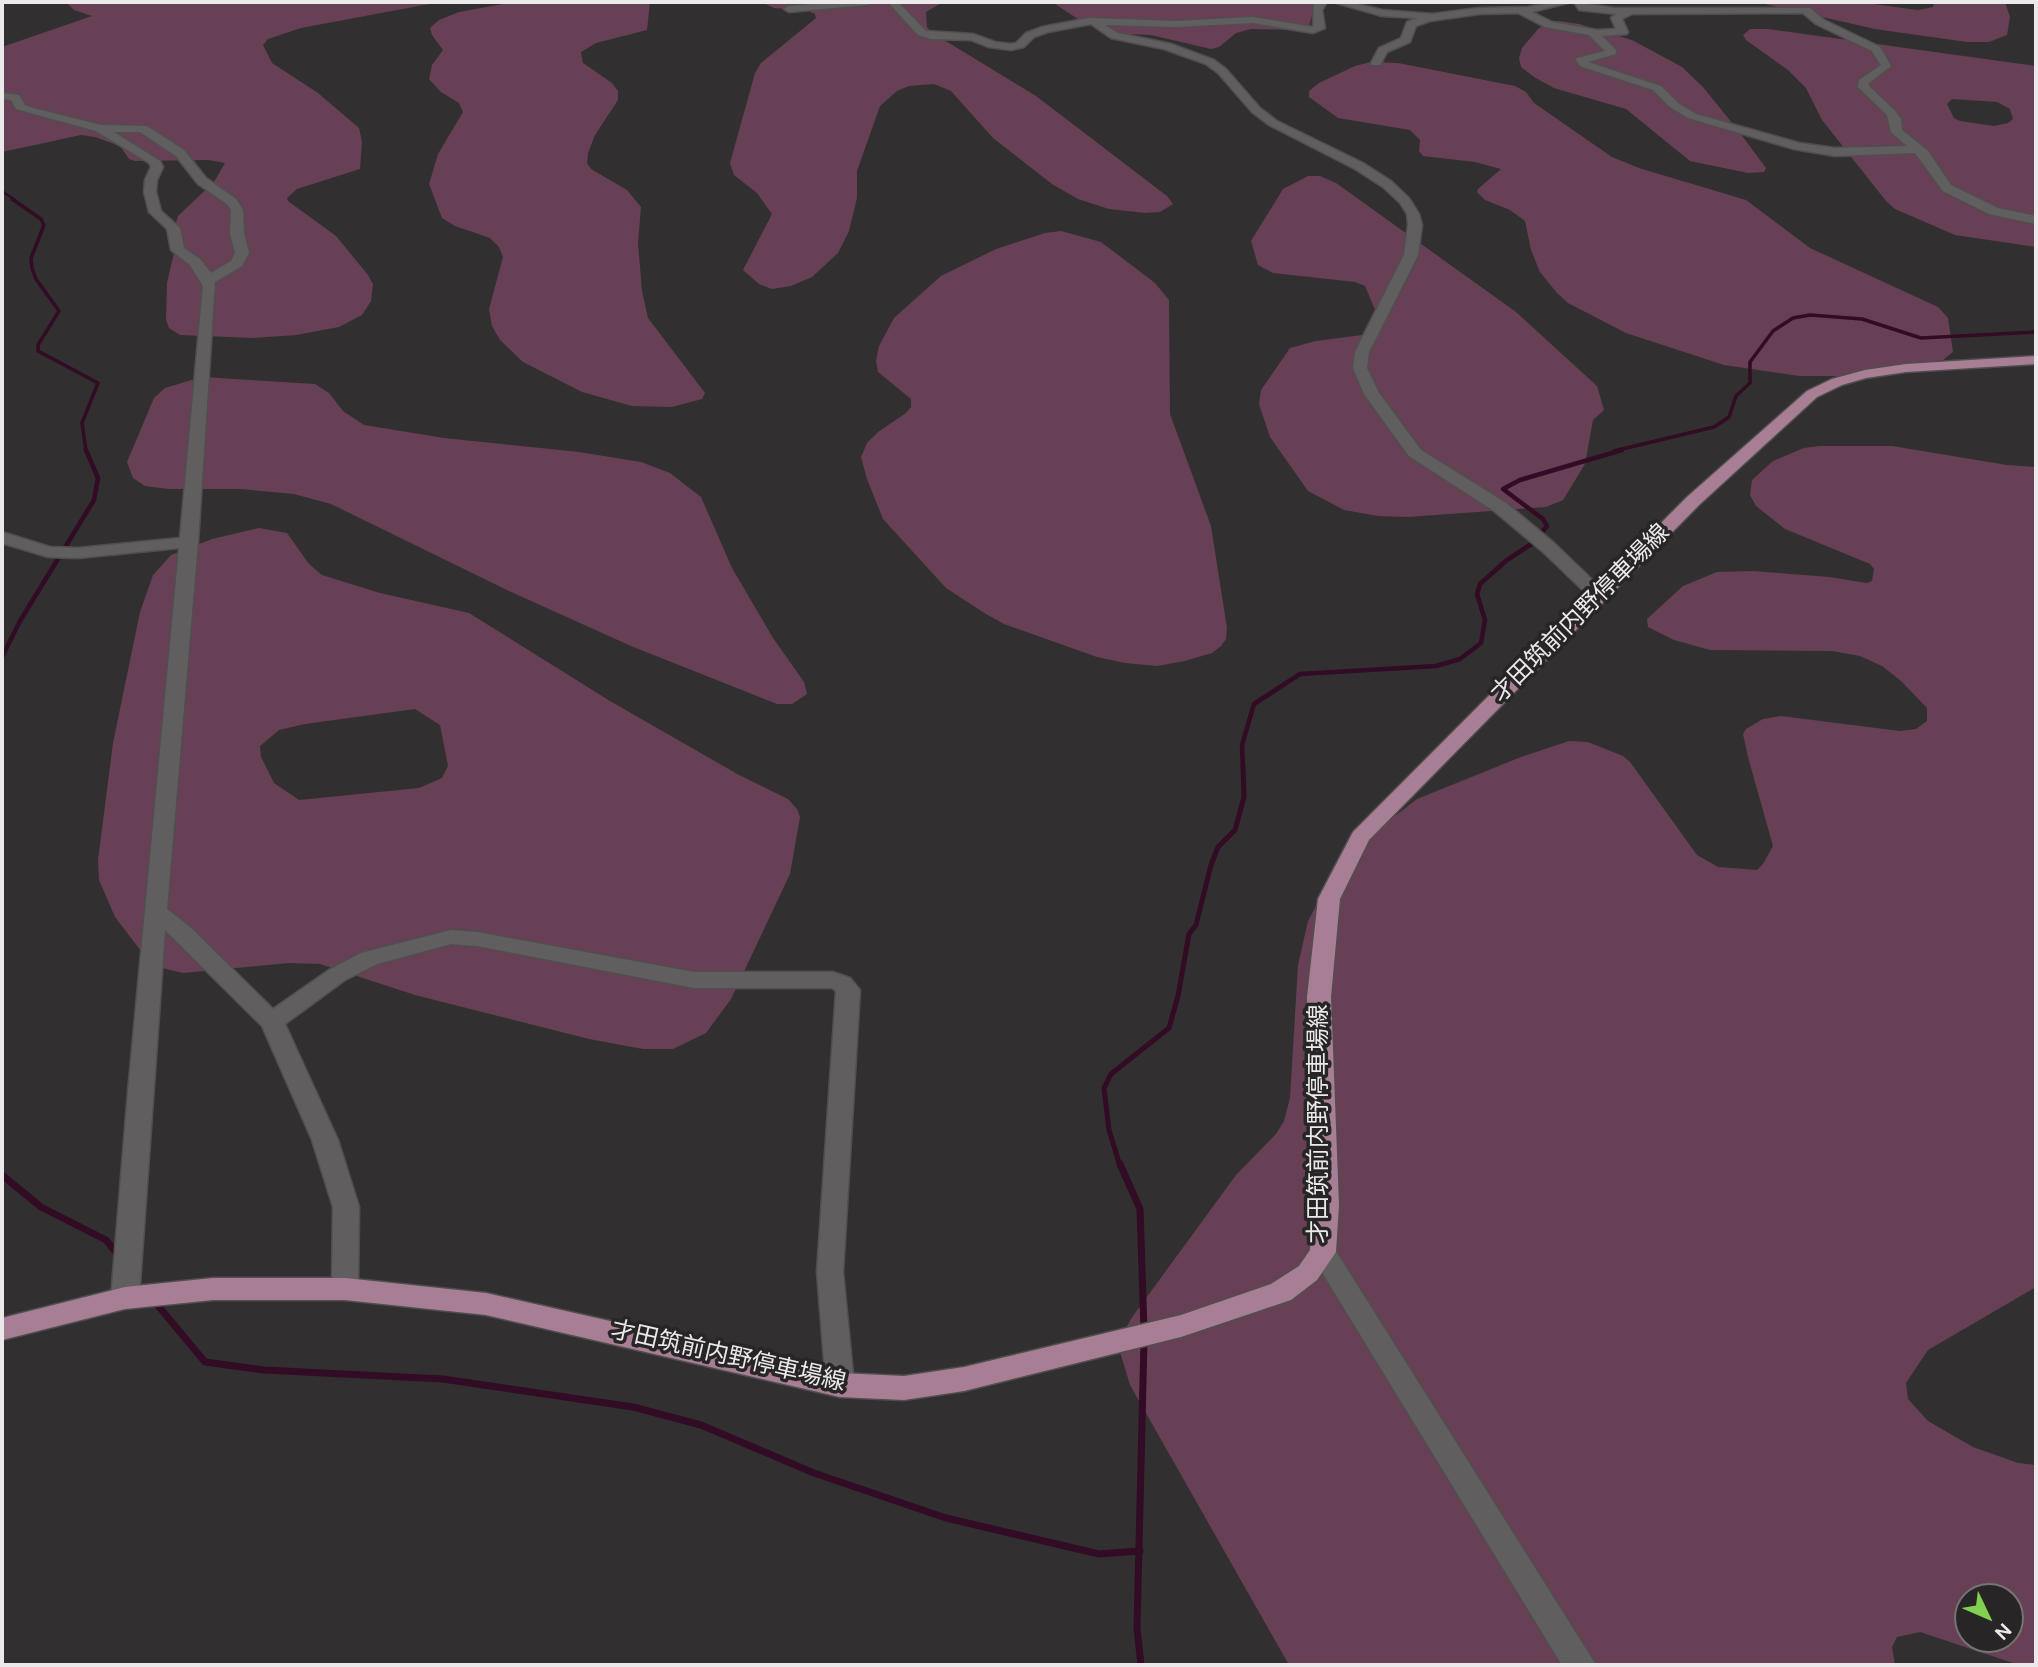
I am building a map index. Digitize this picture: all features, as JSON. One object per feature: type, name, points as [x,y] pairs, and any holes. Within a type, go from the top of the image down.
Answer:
[{"type":"main road","name":"才田筑前内野停車場線","points":[[2,1328],[125,1298],[213,1289],[345,1289],[486,1304],[840,1385],[904,1388],[964,1379],[1181,1326],[1281,1292],[1308,1273],[1323,1252],[1326,1205],[1320,997],[1329,899],[1360,837],[1693,502],[1812,394],[1856,377],[1906,368],[2036,359]]},
{"type":"street","points":[[789,9],[867,2]]},
{"type":"street","points":[[893,2],[922,33],[931,36],[973,37],[1000,46],[1020,45],[1030,35],[1046,29],[1093,21],[1176,24],[1253,20],[1313,30],[1320,28],[1317,10],[1319,2],[1322,2]]},
{"type":"street","points":[[1338,2],[1382,13],[1433,17],[1519,10],[1566,2]]},
{"type":"street","points":[[1579,2],[1583,8],[1628,12],[1806,10],[1820,22],[1868,44],[1886,62],[1886,66],[1867,76],[1863,82],[1864,87],[1891,113],[1895,119],[1894,127],[1919,149],[1947,187],[1957,195],[1994,212],[2036,220]]},
{"type":"street","points":[[1519,10],[1549,25],[1594,33],[1622,32],[1616,19],[1628,12]]},
{"type":"street","points":[[1376,62],[1383,50],[1406,40],[1411,24],[1433,17]]},
{"type":"street","points":[[1093,21],[1115,36],[1167,46],[1210,62],[1222,71],[1256,110],[1273,123],[1359,166],[1405,201],[1413,214],[1415,225],[1411,255],[1362,352],[1360,368],[1372,394],[1415,453],[1500,508],[1548,547],[1599,596]]},
{"type":"street","points":[[1594,33],[1612,52],[1579,61],[1657,88],[1692,116],[1818,151],[1919,149]]},
{"type":"street","points":[[2,96],[15,97],[20,107],[29,111],[100,128],[143,128],[180,153],[202,181],[232,202],[237,210],[237,233],[242,253],[237,263],[208,281]]},
{"type":"street","points":[[100,128],[154,161],[157,167],[151,180],[150,192],[155,212],[173,228],[178,250],[195,262],[210,286],[155,911],[125,1298]]},
{"type":"street","points":[[2,537],[48,552],[78,553],[189,542]]},
{"type":"street","points":[[155,911],[183,933],[272,1021],[325,1140],[346,1206],[345,1289]]},
{"type":"street","points":[[272,1021],[337,975],[369,958],[451,937],[477,939],[694,980],[834,980],[842,983],[848,990],[830,1272],[840,1385]]},
{"type":"street","points":[[1323,1252],[1580,1665]]},
{"type":"shaded area","points":[[66,2],[440,2],[301,28],[268,39],[263,45],[272,63],[318,93],[359,128],[362,142],[360,169],[297,189],[287,198],[336,236],[368,275],[373,284],[371,301],[362,315],[339,327],[296,335],[253,338],[180,335],[169,328],[166,320],[167,283],[176,244],[175,226],[178,216],[214,182],[225,163],[209,160],[135,161],[129,159],[120,146],[81,135],[2,152],[2,47],[92,16],[74,10]]},
{"type":"shaded area","points":[[514,2],[650,2],[647,30],[596,43],[581,52],[583,63],[612,83],[618,91],[618,100],[595,135],[587,163],[591,169],[627,190],[641,207],[638,243],[642,291],[648,318],[705,393],[702,399],[672,407],[632,406],[582,392],[523,362],[500,340],[492,326],[489,309],[503,257],[499,247],[490,238],[455,226],[442,218],[429,184],[438,154],[463,112],[459,103],[441,92],[429,79],[432,65],[443,50],[430,28],[439,20],[459,12]]},
{"type":"shaded area","points":[[761,2],[943,2],[926,12],[927,27],[931,32],[1036,96],[1167,196],[1173,204],[1160,212],[1145,213],[1109,209],[1078,199],[1052,184],[993,138],[951,91],[934,84],[909,86],[897,91],[880,106],[857,171],[857,198],[849,231],[838,253],[812,277],[791,286],[772,289],[759,284],[743,270],[772,214],[757,193],[734,175],[730,163],[755,73],[761,63],[816,18],[815,14],[806,10],[774,8]]},
{"type":"shaded area","points":[[1052,2],[1316,2],[1309,26],[1305,30],[1251,29],[1236,33],[1219,47],[1211,49],[1151,35],[1110,33],[1084,23]]},
{"type":"shaded area","points":[[1756,2],[1859,2],[1918,10],[1933,7],[1934,2],[2005,2],[2010,17],[2007,35],[1989,42],[1967,42],[1875,29]]},
{"type":"shaded area","points":[[1549,22],[1579,24],[1632,40],[1682,67],[1703,87],[1737,129],[1766,168],[1764,172],[1748,173],[1690,161],[1626,109],[1554,88],[1534,77],[1521,67],[1519,58],[1522,48],[1538,29]]},
{"type":"shaded area","points":[[1750,29],[1768,29],[2036,66],[2036,247],[1955,235],[1895,209],[1822,120],[1806,88],[1788,70],[1746,40],[1743,35]],"holes":[[[1952,99],[1997,102],[2010,109],[2013,119],[1994,126],[1960,121],[1954,118],[1947,104]]]},
{"type":"shaded area","points":[[1371,62],[1398,63],[1515,86],[1526,92],[1534,103],[1612,157],[1639,168],[1746,200],[1810,248],[1938,307],[1948,318],[1953,352],[1943,360],[1848,376],[1799,376],[1724,365],[1626,333],[1568,303],[1557,293],[1540,272],[1531,250],[1525,221],[1510,210],[1485,200],[1477,192],[1501,169],[1475,162],[1423,156],[1419,151],[1420,140],[1410,130],[1338,118],[1309,97],[1309,91],[1319,83],[1355,66]]},
{"type":"shaded area","points":[[1308,176],[1320,176],[1336,183],[1516,312],[1597,386],[1604,410],[1593,420],[1585,464],[1563,500],[1546,507],[1408,517],[1378,516],[1344,510],[1308,491],[1270,437],[1259,404],[1261,390],[1290,348],[1316,341],[1362,335],[1373,331],[1378,317],[1365,286],[1355,282],[1273,273],[1258,265],[1251,241],[1283,189]]},
{"type":"shaded area","points":[[1061,231],[1101,242],[1155,283],[1169,300],[1170,414],[1211,526],[1227,628],[1226,639],[1212,653],[1157,666],[1125,663],[1097,657],[1004,624],[946,588],[883,519],[867,479],[861,457],[867,443],[911,407],[911,399],[878,372],[876,361],[879,346],[894,318],[941,276],[996,249],[1045,233]]},
{"type":"shaded area","points":[[202,377],[315,384],[329,393],[343,411],[364,425],[444,438],[579,452],[641,462],[670,473],[701,497],[732,568],[773,638],[804,682],[807,694],[792,704],[777,704],[631,646],[509,591],[331,504],[294,494],[145,486],[133,478],[127,462],[154,398],[165,388]]},
{"type":"shaded area","points":[[1892,446],[2007,465],[2036,467],[2036,1287],[1928,1350],[1906,1383],[1908,1399],[1928,1421],[1973,1447],[2018,1463],[2036,1465],[2036,1665],[2019,1665],[1983,1653],[2024,1653],[2024,1583],[1954,1583],[1954,1643],[1920,1632],[1897,1637],[1892,1647],[1895,1665],[1289,1665],[1130,1385],[1120,1352],[1124,1331],[1236,1175],[1276,1134],[1284,1121],[1290,1098],[1298,965],[1308,921],[1326,887],[1376,831],[1417,799],[1521,757],[1569,741],[1588,742],[1623,756],[1630,762],[1697,855],[1718,867],[1757,870],[1773,846],[1748,757],[1743,734],[1746,729],[1763,719],[1781,716],[1900,731],[1916,729],[1927,721],[1927,708],[1901,681],[1882,666],[1860,656],[1832,651],[1710,650],[1674,640],[1648,627],[1647,619],[1683,586],[1717,572],[1753,571],[1867,583],[1872,581],[1874,569],[1870,564],[1785,529],[1756,506],[1750,495],[1752,480],[1773,461],[1804,448]]},
{"type":"shaded area","points":[[259,528],[287,533],[309,564],[322,575],[380,593],[469,613],[610,701],[739,775],[788,799],[800,817],[790,874],[731,999],[706,1033],[673,1049],[643,1049],[589,1039],[415,995],[320,964],[289,963],[183,973],[158,967],[144,955],[115,917],[99,880],[98,860],[113,743],[140,612],[153,575],[171,555],[212,539]],"holes":[[[415,709],[440,725],[448,766],[442,778],[419,788],[299,800],[274,783],[261,757],[260,746],[279,730],[305,724]]]},
{"type":"waterway","points":[[2,191],[15,200]]},
{"type":"waterway","points":[[12,199],[41,219],[44,225],[31,258],[32,268],[36,279],[59,311],[38,345],[38,351],[98,383],[82,423],[86,451]]},
{"type":"waterway","points":[[1614,451],[1714,427],[1729,417],[1736,396],[1750,383],[1750,362],[1773,331],[1793,318],[1810,315],[1862,319],[1921,338],[2036,332]]},
{"type":"waterway","points":[[2,657],[20,621],[94,500],[98,478],[86,450]]},
{"type":"waterway","points":[[1243,768],[1242,745],[1254,704],[1300,674],[1436,666],[1460,659],[1481,643],[1485,620],[1477,594],[1480,584],[1507,560],[1533,543],[1547,526],[1543,519],[1503,489],[1520,480],[1622,450]]},
{"type":"waterway","points":[[1120,1166],[1109,1130],[1104,1088],[1111,1074],[1169,1028],[1178,996],[1189,934],[1196,925],[1211,865],[1218,847],[1235,830],[1244,797],[1243,766]]},
{"type":"waterway","points":[[1120,1164],[1140,1209],[1144,1330]]},
{"type":"waterway","points":[[2,1175],[41,1207],[106,1240],[119,1256]]},
{"type":"waterway","points":[[155,1302],[205,1362],[264,1370],[443,1379],[633,1407],[701,1425],[814,1473],[946,1518],[1099,1554],[1139,1551]]},
{"type":"waterway","points":[[1139,1551],[1144,1340]]},
{"type":"waterway","points":[[1139,1551],[1137,1628],[1141,1665]]}]
